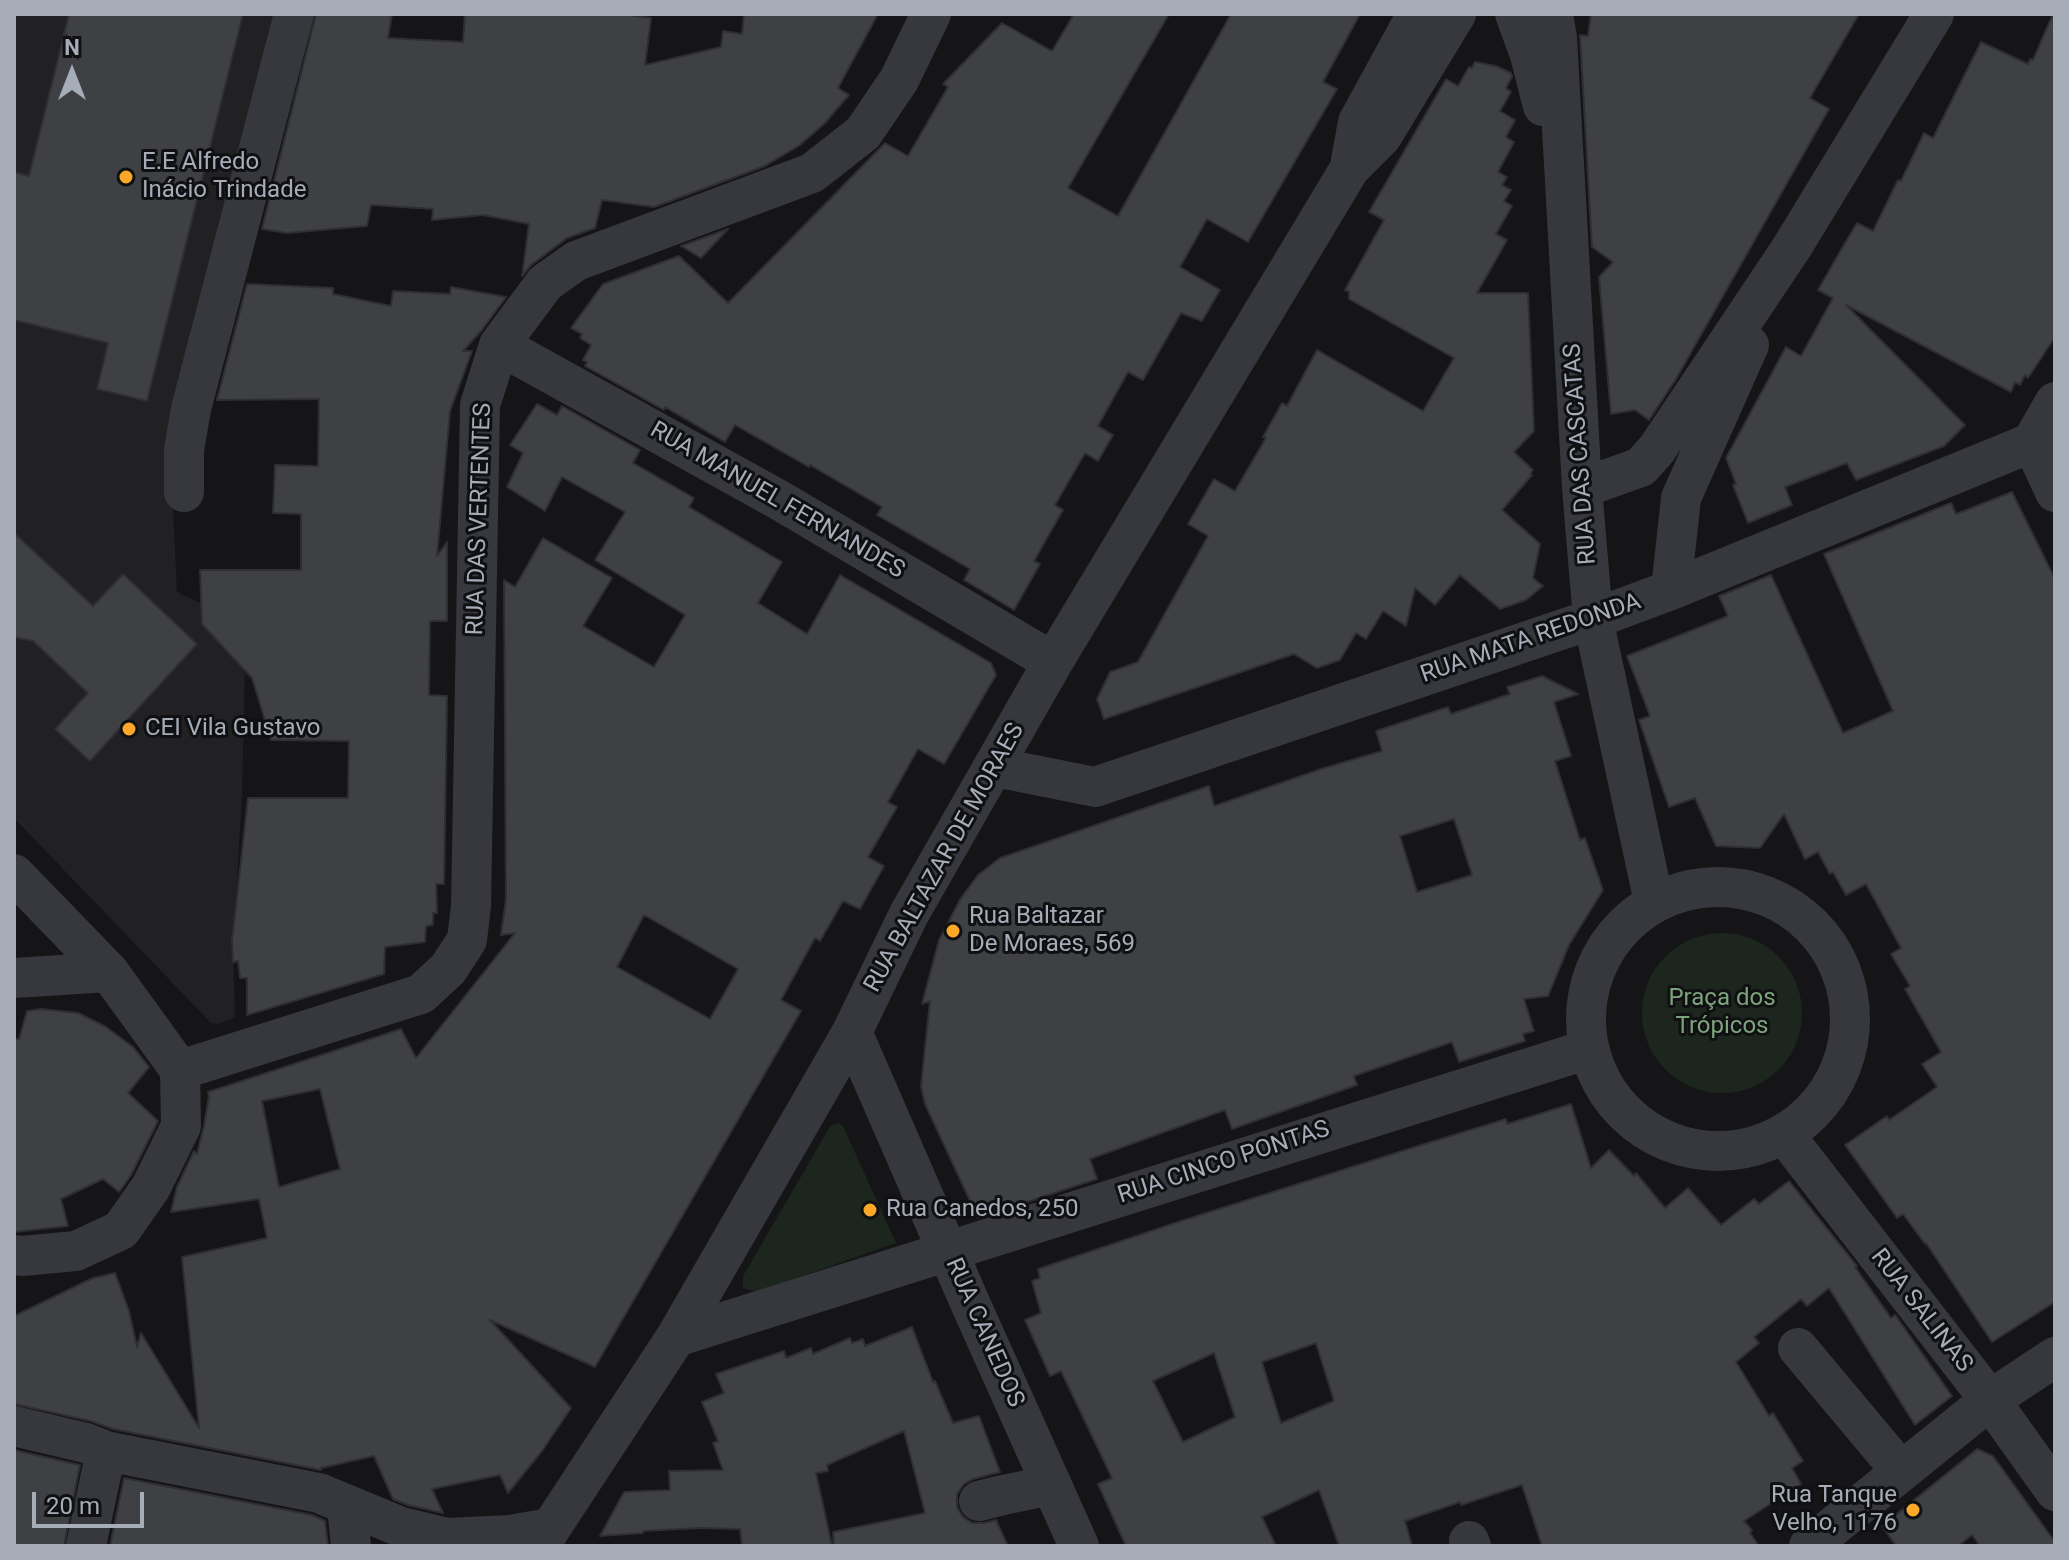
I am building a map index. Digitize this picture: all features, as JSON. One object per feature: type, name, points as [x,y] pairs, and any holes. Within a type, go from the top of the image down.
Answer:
[{"type":"street","points":[[184,492],[184,450],[191,409],[294,14]]},
{"type":"street","name":"RUA DAS VERTENTES","points":[[180,1070],[421,994],[448,969],[467,940],[472,890],[480,405],[499,345],[545,283],[576,261],[812,173],[863,133],[899,80],[931,14]]},
{"type":"street","name":"RUA BALTAZAR DE MORAES","points":[[1350,168],[1358,122],[1417,14]]},
{"type":"street","name":"RUA BALTAZAR DE MORAES","points":[[544,1537],[676,1337],[852,1032],[909,914],[1053,662],[1350,168],[1382,136],[1456,14]]},
{"type":"street","name":"RUA DAS CASCATAS","points":[[1515,14],[1530,55],[1566,192]]},
{"type":"street","name":"RUA DAS CASCATAS","points":[[1553,14],[1557,38],[1582,488],[1593,619],[1654,902]]},
{"type":"street","points":[[1582,488],[1641,467],[1657,449],[1792,247],[1934,14]]},
{"type":"street","points":[[1671,590],[1681,498],[1792,247]]},
{"type":"street","name":"RUA MANUEL FERNANDES","points":[[499,345],[779,500],[1053,662]]},
{"type":"street","points":[[2055,402],[2043,437],[2055,492]]},
{"type":"street","name":"RUA MATA REDONDA","points":[[995,767],[1095,787],[1593,619],[2043,437]]},
{"type":"street","points":[[1641,467],[1668,479],[1681,498]]},
{"type":"street","points":[[14,874],[109,972],[180,1070],[181,1126],[151,1187],[121,1230],[76,1251],[14,1255]]},
{"type":"street","points":[[1698,887],[1744,888],[1787,905],[1822,935],[1845,975],[1852,1021],[1844,1066],[1820,1105],[1784,1134],[1744,1149],[1703,1151],[1662,1139],[1627,1116],[1602,1083],[1589,1049],[1586,1003],[1597,962],[1621,928],[1654,902],[1698,887]]},
{"type":"street","points":[[14,978],[109,972]]},
{"type":"street","name":"RUA CANEDOS","points":[[852,1032],[1079,1546]]},
{"type":"street","name":"RUA CINCO PONTAS","points":[[676,1337],[1589,1049]]},
{"type":"street","name":"RUA SALINAS","points":[[1784,1134],[1990,1400],[2055,1491]]},
{"type":"street","points":[[1798,1348],[1901,1471]]},
{"type":"street","points":[[1809,1546],[1990,1400],[2055,1357]]},
{"type":"street","points":[[14,1426],[86,1443],[106,1451],[319,1493],[401,1527],[447,1538],[544,1537]]},
{"type":"street","points":[[86,1546],[106,1451]]},
{"type":"street","points":[[979,1501],[1052,1485]]},
{"type":"street","points":[[347,1505],[351,1546]]},
{"type":"shaded area","points":[[14,14],[281,14],[171,466],[177,592],[202,604],[245,660],[242,797],[233,947],[235,1017],[218,1024],[211,1023],[14,818]]},
{"type":"green space","name":"Praça dos Trópicos","points":[[1722,933],[1753,939],[1779,956],[1796,982],[1802,1013],[1796,1044],[1779,1070],[1753,1087],[1722,1093],[1691,1087],[1665,1070],[1648,1044],[1642,1013],[1648,982],[1665,956],[1691,939]]},
{"type":"green space","points":[[839,1123],[896,1243],[756,1292],[743,1288],[743,1276],[831,1125]]},
{"type":"building","name":"E.E Alfredo Inácio Trindade","points":[[69,14],[243,14],[147,401],[97,389],[108,343],[14,320],[14,172],[29,176]]},
{"type":"building","points":[[316,14],[392,14],[388,38],[463,42],[465,14],[620,14],[651,18],[645,65],[721,47],[723,31],[742,34],[744,14],[878,14],[838,88],[849,95],[825,123],[800,145],[765,166],[654,207],[602,200],[595,228],[567,238],[531,265],[522,276],[529,224],[483,215],[432,220],[433,209],[371,205],[367,226],[287,233],[262,229]]},
{"type":"building","points":[[1074,14],[1169,14],[1068,188],[1118,216],[1231,14],[1360,14],[1323,82],[1337,89],[1248,242],[1207,219],[1180,267],[1220,290],[1202,321],[1181,313],[1143,380],[1128,372],[1098,426],[1113,435],[1098,461],[1085,453],[1055,505],[1063,510],[1034,561],[1040,564],[1014,610],[964,580],[970,569],[877,515],[882,507],[810,465],[735,425],[725,442],[585,366],[587,362],[583,360],[591,345],[580,338],[582,334],[571,328],[603,284],[679,256],[728,303],[885,143],[908,156],[948,87],[943,84],[1002,23],[1052,51]]},
{"type":"building","points":[[1591,14],[1859,14],[1810,98],[1829,109],[1676,379],[1649,420],[1635,410],[1611,414],[1599,277],[1613,262],[1592,247],[1580,35],[1588,36]]},
{"type":"building","points":[[2053,14],[2055,337],[2028,378],[2025,375],[2020,385],[2015,382],[2011,392],[1846,305],[1965,425],[1944,446],[1856,480],[1847,463],[1785,487],[1792,505],[1748,523],[1726,458],[1786,347],[1801,356],[1833,298],[1818,290],[1845,243],[1857,223],[1873,231],[1924,133],[1933,138],[1981,42],[2028,64],[2030,59],[2033,60]]},
{"type":"building","points":[[1475,62],[1496,66],[1511,73],[1512,77],[1506,88],[1511,92],[1500,111],[1515,120],[1506,137],[1514,142],[1498,172],[1507,177],[1502,185],[1511,190],[1504,201],[1512,206],[1496,234],[1507,240],[1477,293],[1528,293],[1534,431],[1514,452],[1533,470],[1502,510],[1540,544],[1533,578],[1543,586],[1526,600],[1500,609],[1460,575],[1435,605],[1415,588],[1406,626],[1383,611],[1366,639],[1356,633],[1340,660],[1317,668],[1294,654],[1104,719],[1097,699],[1110,672],[1138,662],[1208,536],[1188,524],[1214,479],[1235,491],[1282,403],[1287,406],[1317,350],[1423,411],[1454,358],[1349,299],[1349,292],[1345,290],[1384,220],[1369,212],[1446,79],[1458,86]]},
{"type":"building","points":[[728,229],[701,258],[681,246]]},
{"type":"building","points":[[247,284],[333,288],[333,294],[391,306],[393,291],[450,294],[451,287],[506,297],[463,351],[472,351],[450,411],[437,556],[447,542],[447,621],[430,621],[429,695],[447,696],[444,884],[436,884],[437,913],[433,913],[433,925],[426,926],[425,942],[385,947],[384,974],[247,1015],[247,978],[240,978],[238,961],[233,962],[232,941],[248,798],[348,798],[349,741],[271,740],[252,678],[202,624],[200,570],[301,570],[301,514],[273,513],[275,465],[318,466],[319,399],[217,400]]},
{"type":"building","points":[[537,404],[557,415],[562,406],[640,450],[633,463],[694,498],[689,507],[782,562],[758,603],[807,634],[840,575],[991,663],[996,675],[944,764],[918,749],[888,802],[897,807],[868,857],[884,866],[860,909],[843,901],[820,941],[815,938],[781,1000],[801,1011],[595,1367],[490,1320],[571,1408],[508,1493],[500,1475],[432,1489],[443,1513],[393,1499],[374,1456],[321,1470],[113,1429],[14,1404],[14,1316],[93,1278],[115,1273],[129,1311],[137,1347],[141,1333],[199,1428],[182,1257],[267,1238],[259,1199],[171,1212],[177,1187],[194,1151],[197,1154],[208,1092],[401,1029],[416,1058],[515,933],[501,935],[506,899],[504,580],[515,587],[543,538],[612,578],[583,626],[654,667],[685,615],[595,560],[625,512],[562,477],[545,511],[507,487],[523,453],[510,445]],"holes":[[[644,915],[738,969],[710,1019],[617,967]],[[320,1089],[340,1169],[279,1187],[262,1101]]]},
{"type":"building","points":[[2012,492],[2055,579],[2055,1302],[1992,1342],[1926,1243],[1903,1214],[1897,1218],[1845,1145],[1937,1087],[1922,1064],[1941,1052],[1905,989],[1910,986],[1891,954],[1901,948],[1866,884],[1846,895],[1818,852],[1805,859],[1784,814],[1760,848],[1716,846],[1695,798],[1669,807],[1639,720],[1650,716],[1627,656],[1728,616],[1719,596],[1771,575],[1843,733],[1893,711],[1824,554],[1951,503],[1956,514]]},
{"type":"building","points":[[14,533],[93,606],[123,574],[197,644],[90,761],[55,729],[88,693],[33,641],[14,637]]},
{"type":"building","points":[[1542,676],[1578,694],[1554,702],[1571,756],[1555,761],[1580,840],[1585,838],[1603,890],[1569,945],[1548,996],[1524,999],[1534,1031],[1523,1034],[1525,1041],[1459,1062],[1452,1042],[1354,1076],[1357,1085],[1232,1129],[1225,1110],[1090,1159],[1097,1179],[978,1218],[925,1104],[921,1086],[930,1001],[922,1004],[939,940],[961,898],[978,875],[1000,858],[1209,786],[1214,806],[1382,751],[1376,731],[1448,707],[1451,714],[1510,694],[1507,687]],"holes":[[[1454,819],[1472,875],[1417,892],[1400,836]]]},
{"type":"building","points":[[42,1009],[78,1013],[106,1027],[133,1047],[149,1067],[128,1093],[158,1121],[119,1192],[103,1179],[61,1199],[68,1226],[14,1232],[14,1039],[19,1039],[27,1011]]},
{"type":"building","points":[[1571,1104],[1591,1168],[1609,1150],[1634,1176],[1636,1173],[1665,1208],[1688,1188],[1721,1225],[1754,1199],[1759,1204],[1789,1181],[1857,1266],[1891,1318],[1896,1316],[1952,1396],[1915,1425],[1829,1288],[1807,1306],[1801,1299],[1754,1337],[1759,1343],[1736,1362],[1769,1416],[1773,1413],[1803,1461],[1792,1468],[1801,1484],[1744,1521],[1759,1546],[1542,1546],[1522,1485],[1405,1521],[1412,1546],[1339,1546],[1319,1490],[1262,1517],[1276,1546],[1126,1546],[1098,1484],[1112,1478],[1061,1371],[1050,1376],[1025,1320],[1041,1313],[1032,1281],[1040,1278],[1038,1269],[1418,1146],[1506,1119],[1507,1124]],"holes":[[[1316,1343],[1334,1401],[1281,1423],[1262,1362]],[[1214,1353],[1235,1417],[1183,1442],[1153,1381]]]},
{"type":"building","points":[[912,1327],[953,1423],[979,1416],[1000,1472],[964,1484],[957,1494],[957,1507],[963,1517],[972,1523],[996,1520],[1008,1546],[834,1546],[833,1532],[925,1513],[904,1431],[827,1465],[828,1471],[816,1473],[832,1546],[742,1546],[740,1529],[699,1528],[600,1536],[624,1492],[670,1490],[669,1471],[723,1470],[713,1443],[718,1441],[702,1402],[724,1393],[716,1374],[784,1351],[786,1358],[811,1348],[813,1354],[850,1338],[852,1343],[863,1339],[865,1346]]},
{"type":"building","points":[[1977,1449],[1993,1456],[2055,1546],[1980,1546],[1972,1535],[1958,1546],[1896,1546],[1882,1526]]},
{"type":"building","points":[[14,1450],[80,1465],[64,1546],[14,1546]]},
{"type":"building","points":[[124,1478],[312,1515],[325,1521],[328,1546],[110,1546]]},
{"type":"place","name":"E.E Alfredo Inácio Trindade","points":[[126,177]]},
{"type":"place","name":"CEI Vila Gustavo","points":[[129,729]]},
{"type":"place","name":"Rua Baltazar De Moraes, 569","points":[[953,931]]},
{"type":"place","name":"Rua Canedos, 250","points":[[870,1210]]},
{"type":"place","name":"Rua Tanque Velho, 1176","points":[[1913,1510]]}]
